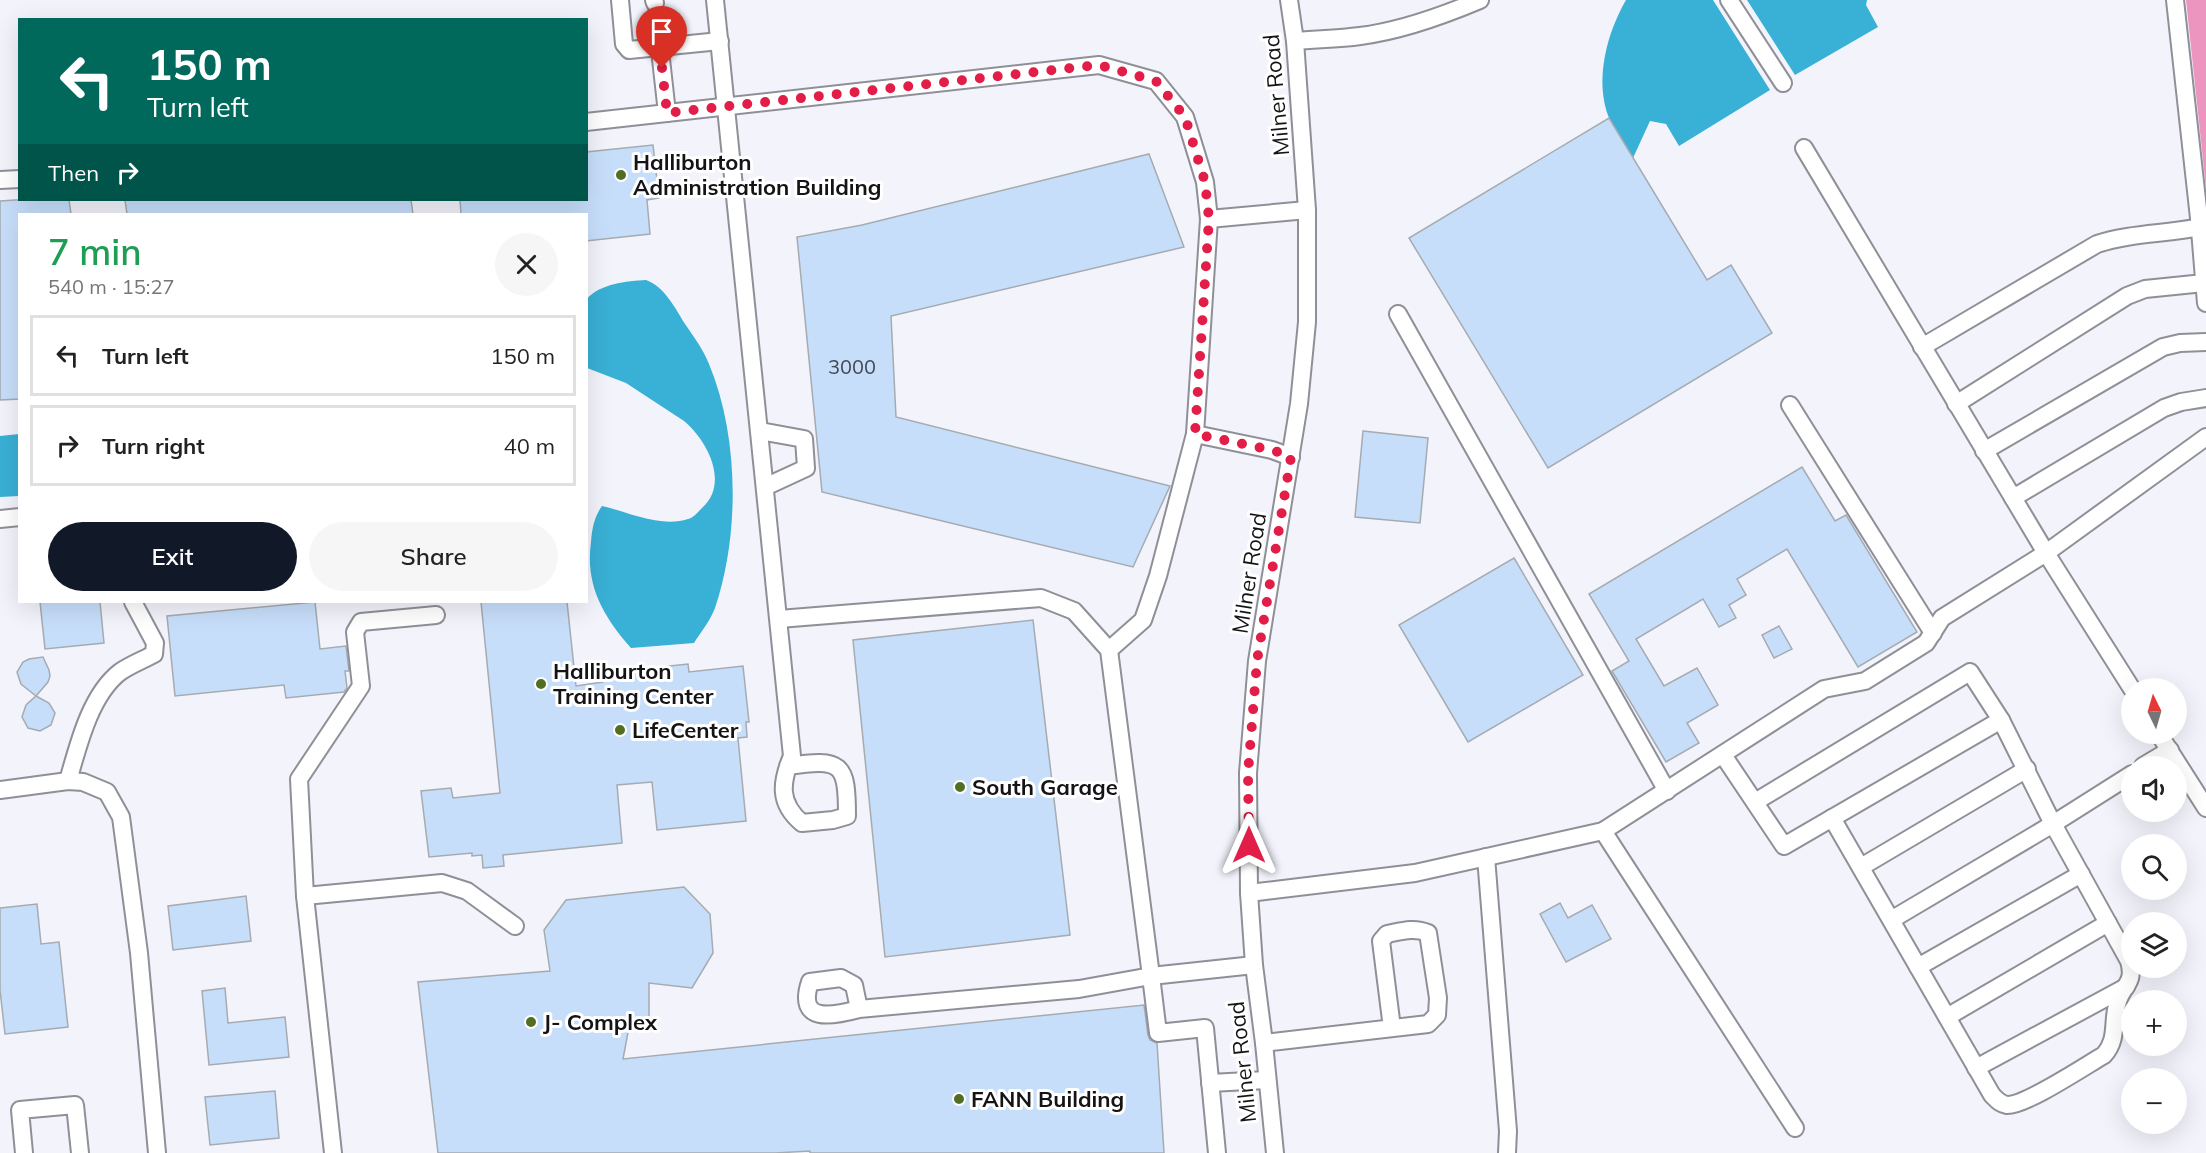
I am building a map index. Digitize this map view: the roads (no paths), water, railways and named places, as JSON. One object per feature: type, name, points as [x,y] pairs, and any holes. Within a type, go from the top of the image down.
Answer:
[{"type":"street","points":[[620,0],[624,44],[629,50],[659,40],[720,41]]},
{"type":"street","points":[[715,0],[792,756],[788,766],[785,774],[785,803],[802,823],[833,820],[847,816],[843,772],[836,765],[820,763],[788,766]]},
{"type":"street","name":"Milner Road","points":[[1275,1153],[1254,965],[1249,892],[1248,773],[1257,661],[1299,404],[1307,322],[1307,210],[1295,41],[1289,0]]},
{"type":"street","points":[[1295,41],[1360,36],[1393,29],[1457,10],[1480,0]]},
{"type":"street","points":[[1729,0],[1783,83]]},
{"type":"street","points":[[2175,0],[2206,303]]},
{"type":"street","points":[[659,40],[667,113]]},
{"type":"street","points":[[588,122],[1099,65],[1156,81],[1185,117],[1205,182],[1209,219],[1195,434],[1158,576],[1143,620],[1109,650]]},
{"type":"street","points":[[1804,148],[1984,451],[2125,678]]},
{"type":"street","points":[[0,180],[18,179]]},
{"type":"street","points":[[1209,219],[1307,210]]},
{"type":"street","points":[[1922,347],[2097,244],[2117,237],[2175,232],[2200,227]]},
{"type":"street","points":[[1956,404],[2127,296],[2145,289],[2204,283]]},
{"type":"street","points":[[1398,314],[1667,791]]},
{"type":"street","points":[[1984,451],[2163,347],[2180,343],[2206,342]]},
{"type":"street","points":[[2013,498],[2164,408],[2181,402],[2206,398]]},
{"type":"street","points":[[1790,405],[1933,633]]},
{"type":"street","points":[[760,431],[804,439],[806,468],[765,487]]},
{"type":"street","points":[[1195,434],[1272,450],[1291,457]]},
{"type":"street","points":[[1249,892],[1415,873],[1603,831],[1824,689],[1865,681],[1926,643],[1942,618],[2046,553],[2203,444]]},
{"type":"street","points":[[0,519],[18,517]]},
{"type":"street","points":[[779,619],[1041,598],[1074,610],[1109,650],[1158,1033],[1205,1029],[1217,1153]]},
{"type":"street","points":[[68,781],[81,732],[99,697],[119,673],[154,654],[155,643],[134,603]]},
{"type":"street","points":[[333,1153],[305,896],[299,779],[361,686],[355,632],[361,622],[436,615]]},
{"type":"street","points":[[1755,802],[1970,672],[2001,720],[2053,824],[2129,961],[2132,978],[2117,1005],[2111,1047],[2104,1055],[2035,1095],[2010,1105],[1999,1103],[1976,1068],[1832,818]]},
{"type":"street","points":[[1723,755],[1784,846],[2001,720]]},
{"type":"street","points":[[2166,744],[2206,808]]},
{"type":"street","points":[[2160,756],[2170,750]]},
{"type":"street","points":[[1861,867],[2027,769]]},
{"type":"street","points":[[0,790],[68,781],[83,782],[108,792],[122,817],[139,953],[157,1153]]},
{"type":"street","points":[[1891,920],[2121,781]]},
{"type":"street","points":[[1603,831],[1795,1128]]},
{"type":"street","points":[[1486,857],[1508,1131],[1507,1153]]},
{"type":"street","points":[[1918,967],[2081,874]]},
{"type":"street","points":[[305,896],[442,883],[467,891],[515,926]]},
{"type":"street","points":[[1947,1017],[2108,923]]},
{"type":"street","points":[[1264,1043],[1428,1024],[1437,1015],[1438,998],[1428,933],[1420,930],[1410,929],[1387,934],[1382,941],[1392,1028]]},
{"type":"street","points":[[859,1009],[1079,989],[1151,975],[1254,965]]},
{"type":"street","points":[[1976,1068],[2126,987]]},
{"type":"street","points":[[1210,1083],[1267,1080]]},
{"type":"street","points":[[24,1153],[20,1110],[75,1105],[80,1153]]},
{"type":"water","points":[[1626,0],[1713,0],[1770,90],[1679,146],[1666,124],[1650,121],[1633,158],[1609,118],[1603,88],[1608,42]]},
{"type":"water","points":[[1747,0],[1867,0],[1866,5],[1878,27],[1795,75]]},
{"type":"water","points":[[646,280],[653,283],[669,299],[704,353],[719,392],[726,422],[733,485],[729,549],[715,608],[694,643],[631,648],[604,612],[591,572],[592,532],[602,506],[645,518],[667,522],[678,521],[688,519],[697,513],[710,498],[714,487],[715,474],[712,462],[693,429],[626,383],[588,368],[588,298],[599,290],[622,282]]},
{"type":"water","points":[[18,434],[18,496],[0,497],[0,436]]},
{"type":"tunnel","points":[[655,3],[658,32]]},
{"type":"place","name":"Halliburton Administration Building","points":[[621,175]]},
{"type":"place","name":"Halliburton Training Center","points":[[541,684]]},
{"type":"place","name":"LifeCenter","points":[[620,730]]},
{"type":"place","name":"South Garage","points":[[960,787]]},
{"type":"place","name":"J- Complex","points":[[531,1022]]},
{"type":"place","name":"FANN Building","points":[[959,1099]]}]
